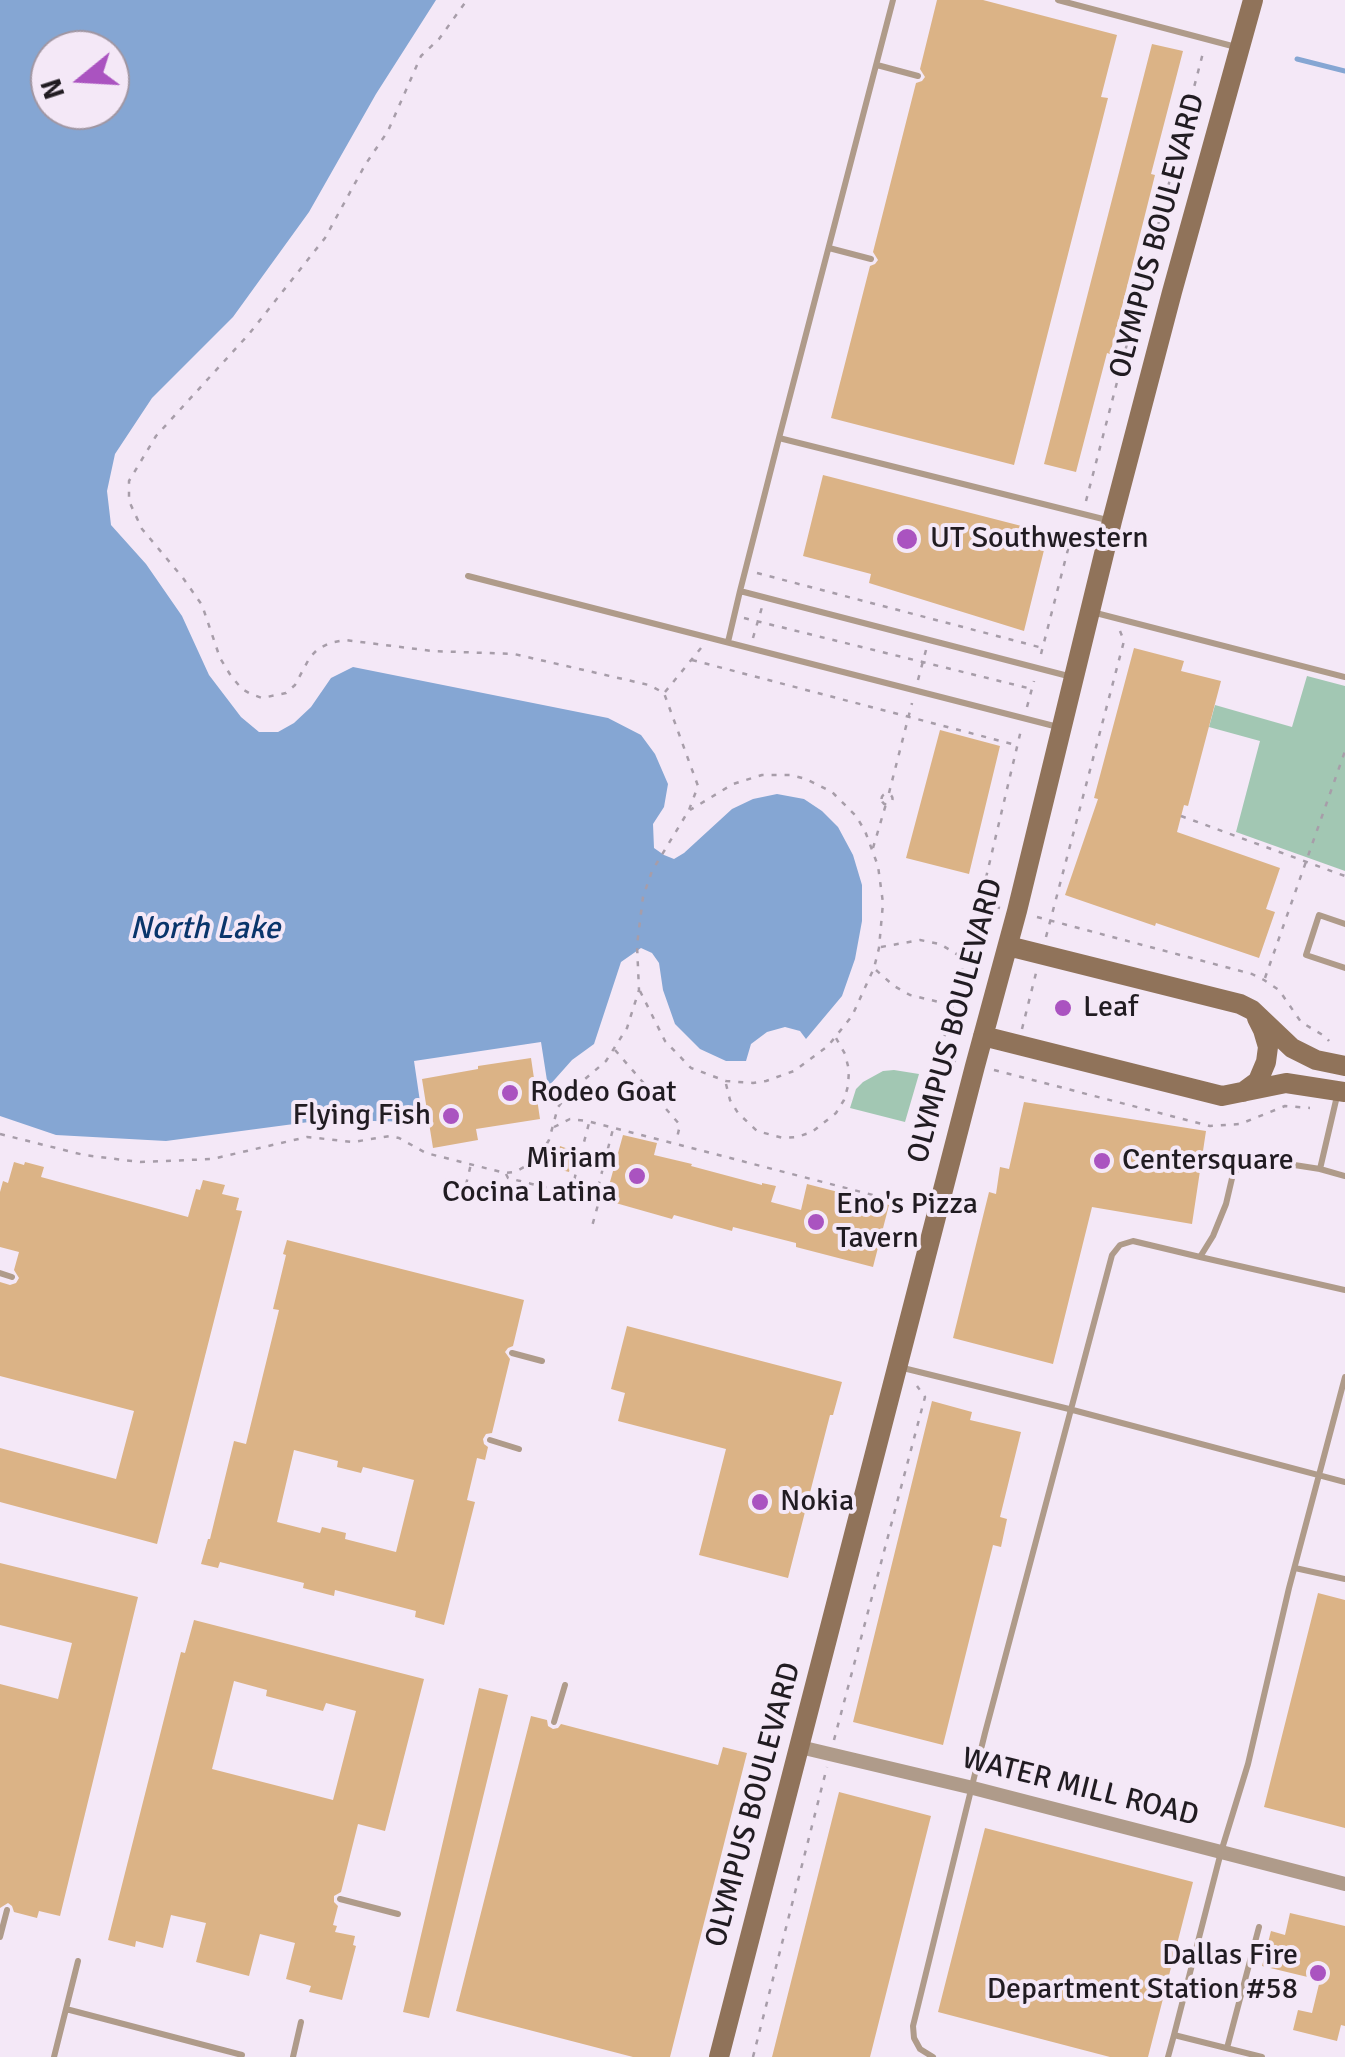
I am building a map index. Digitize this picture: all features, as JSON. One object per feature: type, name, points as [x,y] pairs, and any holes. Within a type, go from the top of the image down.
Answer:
[{"type":"street","name":"OLYMPUS BOULEVARD","points":[[719,2057],[1008,946],[1112,521],[1253,0]]},
{"type":"street","points":[[983,1036],[1222,1096],[1286,1084],[1342,1091],[1341,1061],[1316,1060],[1292,1048],[1252,1010],[1240,1004],[1008,946]]},
{"type":"street","points":[[1242,1094],[1258,1081],[1268,1046],[1252,1010]]},
{"type":"street","name":"WATER MILL ROAD","points":[[800,1747],[1345,1884]]},
{"type":"lane","points":[[728,642],[894,0]]},
{"type":"lane","points":[[1058,0],[1240,48]]},
{"type":"lane","points":[[877,65],[918,76]]},
{"type":"lane","points":[[829,248],[872,259]]},
{"type":"lane","points":[[779,438],[1112,521]]},
{"type":"lane","points":[[468,576],[1061,727]]},
{"type":"lane","points":[[740,591],[1073,678]]},
{"type":"lane","points":[[1090,612],[1345,677]]},
{"type":"lane","points":[[1345,924],[1319,915],[1306,955],[1345,968]]},
{"type":"lane","points":[[1320,1169],[1342,1091]]},
{"type":"lane","points":[[1200,1257],[1226,1204],[1233,1174],[1243,1163],[1256,1159],[1345,1176]]},
{"type":"lane","points":[[933,2057],[920,2049],[913,2026],[985,1732],[1112,1254],[1120,1245],[1133,1241],[1345,1290]]},
{"type":"lane","points":[[0,1274],[12,1277]]},
{"type":"lane","points":[[512,1353],[542,1361]]},
{"type":"lane","points":[[898,1367],[1345,1482]]},
{"type":"lane","points":[[1168,2057],[1248,1764],[1294,1568],[1345,1377]]},
{"type":"lane","points":[[490,1440],[519,1449]]},
{"type":"lane","points":[[1294,1568],[1345,1579]]},
{"type":"lane","points":[[554,1722],[565,1685]]},
{"type":"lane","points":[[340,1899],[398,1914]]},
{"type":"lane","points":[[0,1937],[7,1910]]},
{"type":"lane","points":[[1226,2048],[1259,1927]]},
{"type":"lane","points":[[54,2057],[78,1960]]},
{"type":"lane","points":[[66,2009],[242,2057]]},
{"type":"lane","points":[[293,2057],[302,2022]]},
{"type":"lane","points":[[1174,2034],[1262,2057]]},
{"type":"path","points":[[0,1134],[84,1155],[140,1162],[212,1159],[307,1138],[353,1142],[390,1136],[426,1153],[505,1173],[537,1160],[558,1107],[606,1061],[626,1028],[639,990],[638,933],[643,897],[652,871],[698,786],[664,693],[649,685],[514,654],[432,651],[345,640],[318,649],[286,694],[262,698],[242,689],[230,676],[202,605],[149,539],[129,501],[129,481],[156,436],[259,322],[325,238],[388,131],[421,56],[468,0]]},
{"type":"path","points":[[958,1061],[939,1057],[1042,647],[1073,530],[1079,532],[1206,39]]},
{"type":"path","points":[[746,570],[1042,647]]},
{"type":"path","points":[[751,648],[764,597]]},
{"type":"path","points":[[734,615],[1032,689]]},
{"type":"path","points":[[873,850],[886,804],[892,801],[888,793],[934,619]]},
{"type":"path","points":[[1018,1045],[1124,641],[1120,630]]},
{"type":"path","points":[[664,693],[706,637]]},
{"type":"path","points":[[692,660],[1018,745]]},
{"type":"path","points":[[1264,980],[1345,751]]},
{"type":"path","points":[[639,990],[656,1027],[691,1068],[711,1078],[752,1083],[782,1076],[816,1056],[836,1036],[852,1016],[880,948],[882,884],[873,850],[856,816],[819,785],[790,775],[746,778],[688,810]]},
{"type":"path","points":[[1181,816],[1345,876]]},
{"type":"path","points":[[980,903],[996,907]]},
{"type":"path","points":[[1033,916],[1237,969],[1264,980],[1279,990],[1301,1022],[1326,1037],[1341,1061]]},
{"type":"path","points":[[880,948],[920,940],[940,944],[966,960]]},
{"type":"path","points":[[874,968],[910,995],[939,1002],[955,1000]]},
{"type":"path","points":[[726,1081],[726,1090],[738,1113],[757,1131],[783,1138],[812,1132],[836,1114],[848,1086],[846,1054],[836,1036]]},
{"type":"path","points":[[614,1049],[680,1124],[675,1144]]},
{"type":"path","points":[[991,1069],[1210,1126],[1240,1124],[1285,1106],[1308,1109],[1320,1102]]},
{"type":"path","points":[[552,1128],[570,1119],[589,1122],[900,1202]]},
{"type":"path","points":[[570,1194],[589,1122]]},
{"type":"path","points":[[595,1200],[613,1128]]},
{"type":"path","points":[[463,1197],[471,1164]]},
{"type":"path","points":[[505,1173],[508,1178],[599,1201],[592,1230]]},
{"type":"path","points":[[753,2057],[925,1397],[917,1386]]},
{"type":"green space","points":[[1307,676],[1345,686],[1345,871],[1236,832],[1260,741],[1209,727],[1215,705],[1292,727]]},
{"type":"green space","points":[[883,1071],[919,1074],[905,1122],[850,1108],[856,1089],[863,1082]]},
{"type":"water","name":"North Lake","points":[[0,0],[436,0],[376,94],[309,212],[233,317],[152,398],[115,454],[107,491],[111,525],[146,564],[182,616],[209,675],[241,717],[259,732],[278,732],[294,723],[331,678],[353,667],[608,718],[641,735],[655,754],[668,784],[664,807],[653,824],[654,848],[674,859],[732,809],[753,799],[777,794],[804,799],[838,827],[853,855],[862,885],[862,921],[855,959],[842,996],[806,1039],[800,1031],[785,1027],[767,1032],[751,1044],[746,1061],[726,1061],[700,1049],[675,1024],[659,963],[652,953],[641,948],[621,962],[594,1044],[572,1060],[548,1087],[541,1042],[414,1061],[423,1122],[324,1120],[166,1141],[56,1135],[0,1116]]},
{"type":"building","points":[[937,0],[983,0],[1117,35],[1101,97],[1108,98],[1014,465],[831,418],[870,266],[878,260],[873,252],[916,83],[925,77],[920,69]]},
{"type":"building","points":[[1152,44],[1183,51],[1110,354],[1107,353],[1076,472],[1044,464]]},
{"type":"building","points":[[823,475],[1041,531],[1038,540],[1046,542],[1024,631],[869,583],[871,574],[803,556]]},
{"type":"building","points":[[1134,648],[1184,661],[1181,671],[1221,681],[1188,806],[1184,805],[1177,832],[1280,868],[1266,909],[1275,912],[1259,958],[1065,895],[1098,799],[1094,798]]},
{"type":"building","points":[[940,730],[1000,746],[969,874],[906,858]]},
{"type":"building","points":[[531,1058],[540,1119],[476,1129],[478,1140],[433,1148],[422,1079]]},
{"type":"building","points":[[1024,1102],[1206,1131],[1192,1224],[1092,1207],[1053,1364],[953,1338],[989,1192],[996,1194],[1000,1167],[1009,1169]]},
{"type":"building","points":[[623,1135],[657,1143],[654,1155],[776,1186],[771,1202],[801,1210],[807,1184],[889,1205],[873,1267],[733,1227],[732,1231],[674,1215],[672,1219],[605,1200]]},
{"type":"building","points":[[560,1146],[574,1151],[569,1172],[554,1168]]},
{"type":"building","points":[[14,1162],[44,1167],[41,1177],[188,1217],[196,1189],[200,1190],[203,1180],[225,1185],[222,1194],[239,1198],[236,1210],[242,1211],[157,1544],[0,1502],[0,1448],[116,1479],[134,1411],[0,1376],[0,1282],[10,1285],[19,1278],[14,1270],[19,1252],[0,1247],[0,1192],[3,1181],[8,1183]]},
{"type":"building","points":[[287,1240],[524,1300],[513,1346],[505,1352],[510,1359],[492,1433],[483,1439],[488,1447],[485,1460],[477,1458],[467,1500],[475,1502],[444,1625],[415,1617],[416,1611],[335,1590],[334,1596],[303,1588],[304,1583],[220,1562],[218,1568],[201,1564],[234,1441],[246,1444],[279,1310],[273,1309],[286,1255],[283,1254]],"holes":[[[294,1450],[338,1461],[337,1467],[361,1473],[363,1467],[414,1480],[396,1552],[345,1539],[346,1533],[322,1527],[320,1533],[277,1522]]]},
{"type":"building","name":"Nokia","points":[[627,1326],[842,1382],[788,1578],[699,1555],[726,1449],[618,1421],[625,1393],[611,1389]]},
{"type":"building","points":[[932,1401],[972,1412],[970,1420],[1021,1432],[1000,1517],[1007,1519],[1001,1547],[993,1545],[943,1745],[853,1722]]},
{"type":"building","points":[[0,1563],[138,1597],[60,1916],[39,1911],[37,1918],[14,1912],[8,1903],[0,1908],[0,1684],[58,1699],[72,1643],[0,1625]]},
{"type":"building","points":[[1318,1593],[1345,1600],[1345,1828],[1264,1807]]},
{"type":"building","points":[[194,1620],[424,1679],[385,1831],[358,1824],[341,1892],[334,1896],[338,1906],[335,1932],[355,1936],[356,1946],[342,2000],[309,1992],[311,1986],[286,1979],[295,1943],[260,1934],[249,1976],[196,1962],[206,1923],[171,1915],[163,1948],[136,1941],[135,1947],[108,1940],[181,1652],[185,1653]],"holes":[[[234,1681],[267,1690],[266,1696],[323,1711],[326,1703],[356,1711],[333,1800],[212,1769]]]},
{"type":"building","points":[[479,1688],[508,1695],[429,2018],[403,2012]]},
{"type":"building","points":[[531,1716],[547,1720],[553,1729],[561,1724],[718,1765],[723,1747],[747,1753],[670,2057],[633,2057],[456,2011]]},
{"type":"building","points":[[839,1792],[931,1816],[870,2057],[772,2057]]},
{"type":"building","points":[[985,1828],[1193,1882],[1148,2057],[1110,2057],[938,2012]]},
{"type":"building","name":"Dallas Fire Department Station #58","points":[[1290,1913],[1345,1926],[1345,2026],[1341,2025],[1337,2041],[1293,2030],[1298,2010],[1312,2013],[1320,1980],[1262,1966],[1271,1931],[1285,1935]]},
{"type":"waterway","points":[[1297,59],[1345,71]]},
{"type":"place","name":"UT Southwestern","points":[[907,539]]},
{"type":"place","name":"Leaf","points":[[1063,1008]]},
{"type":"place","name":"Rodeo Goat","points":[[510,1093]]},
{"type":"place","name":"Flying Fish","points":[[451,1116]]},
{"type":"place","name":"Centersquare","points":[[1102,1161]]},
{"type":"place","name":"Miriam Cocina Latina","points":[[637,1176]]},
{"type":"place","name":"Eno's Pizza Tavern","points":[[816,1222]]},
{"type":"place","name":"Nokia","points":[[760,1502]]},
{"type":"place","name":"Dallas Fire Department Station #58","points":[[1318,1973]]}]
